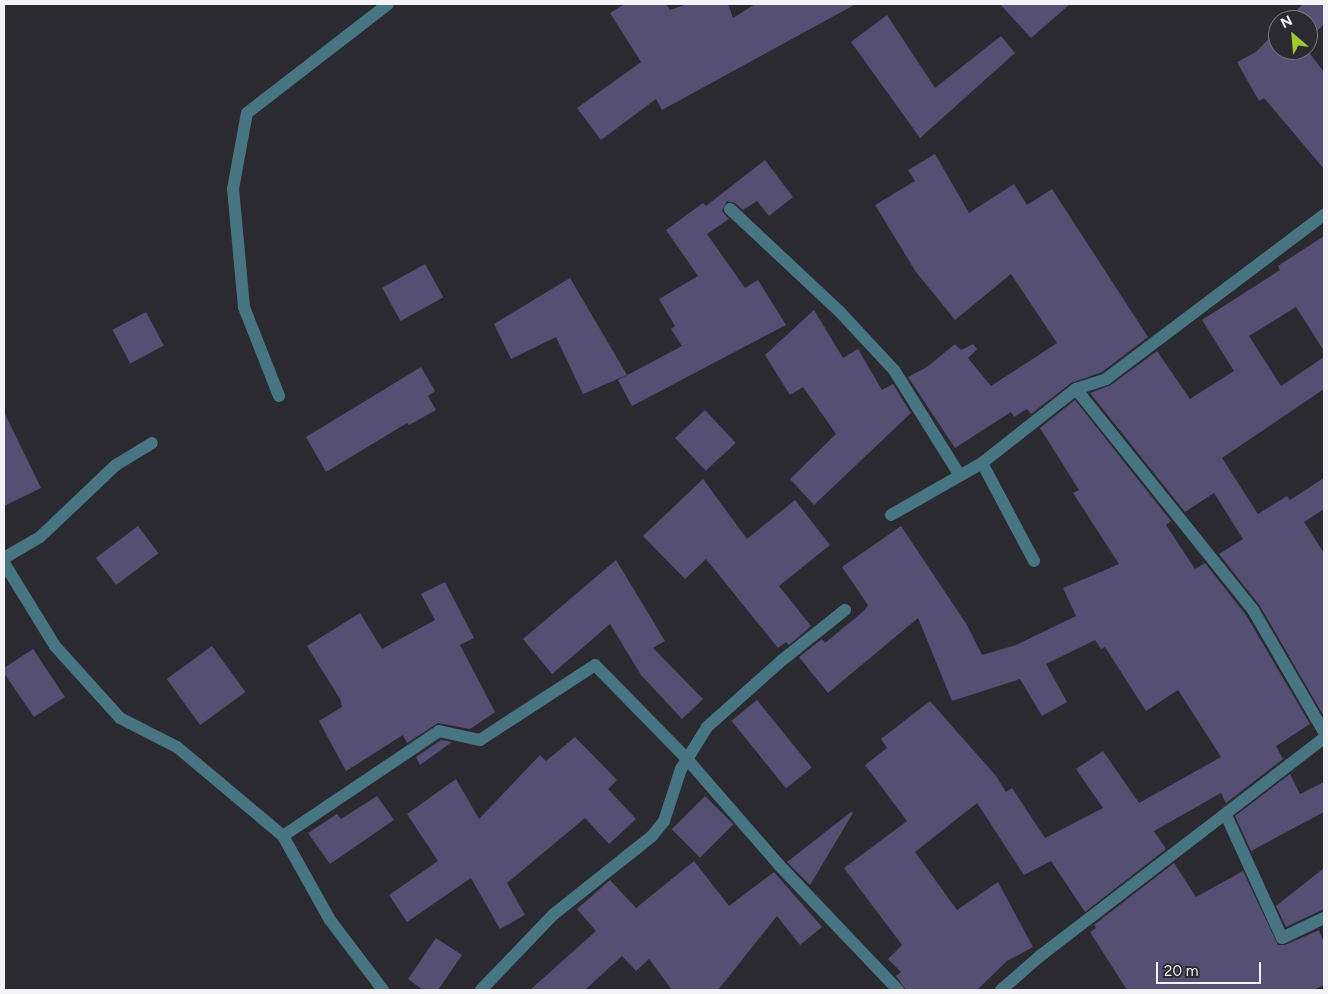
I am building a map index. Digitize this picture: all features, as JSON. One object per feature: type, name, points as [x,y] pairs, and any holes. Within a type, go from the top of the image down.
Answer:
[{"type":"street","points":[[279,396],[244,308],[234,189],[247,113],[388,4]]},
{"type":"street","points":[[730,209],[839,311],[894,370],[959,474]]},
{"type":"street","points":[[891,515],[959,474],[982,463],[1076,389],[1106,379],[1324,215]]},
{"type":"street","points":[[1076,389],[1253,610],[1324,732]]},
{"type":"street","points":[[4,558],[40,537],[116,465],[152,443]]},
{"type":"street","points":[[982,463],[1034,561]]},
{"type":"street","points":[[4,563],[55,646],[120,718],[177,747],[283,836],[330,920],[383,990]]},
{"type":"street","points":[[481,990],[554,914],[652,836],[664,821],[687,759],[707,727],[781,661],[845,610]]},
{"type":"street","points":[[283,836],[439,731],[480,740],[595,665],[687,759],[779,865],[898,990]]},
{"type":"street","points":[[1001,990],[1040,956],[1324,738]]},
{"type":"street","points":[[1226,815],[1282,938],[1324,918]]},
{"type":"building","points":[[625,4],[666,4],[670,10],[687,4],[728,4],[733,18],[755,4],[856,4],[662,110],[656,99],[601,140],[577,108],[641,62],[610,13]]},
{"type":"building","points":[[1000,4],[1070,4],[1031,38]]},
{"type":"building","points":[[1303,4],[1324,4],[1324,24],[1318,30],[1318,10],[1297,10]]},
{"type":"building","points":[[887,15],[935,88],[1001,36],[1015,53],[920,138],[851,42]]},
{"type":"building","points":[[1268,39],[1268,60],[1315,60],[1324,72],[1324,169],[1264,98],[1259,101],[1237,62],[1256,52]]},
{"type":"building","points":[[935,154],[969,213],[1014,184],[1027,205],[1052,189],[1148,337],[1102,372],[1071,383],[1031,414],[1027,409],[1014,417],[1011,412],[955,448],[908,377],[927,367],[955,344],[961,350],[973,344],[977,349],[968,358],[991,386],[1057,343],[1011,274],[955,320],[916,272],[875,205],[915,181],[908,170]]},
{"type":"building","points":[[765,160],[793,197],[769,216],[757,201],[743,210],[735,203],[727,201],[722,211],[729,219],[707,234],[745,288],[758,280],[786,325],[632,406],[618,380],[682,346],[671,329],[675,326],[659,299],[698,276],[666,230],[703,203],[706,206]]},
{"type":"building","points":[[1324,236],[1324,351],[1296,307],[1249,336],[1281,386],[1324,357],[1324,389],[1222,458],[1258,514],[1287,496],[1290,500],[1324,478],[1324,509],[1304,522],[1324,553],[1323,715],[1260,606],[1219,554],[1243,539],[1214,493],[1185,512],[1090,393],[1111,385],[1157,351],[1190,399],[1234,371],[1202,320],[1280,270],[1278,266]]},
{"type":"building","points":[[425,264],[443,297],[401,321],[382,288]]},
{"type":"building","points":[[570,278],[627,375],[583,394],[556,337],[511,359],[494,324]]},
{"type":"building","points":[[814,310],[843,358],[858,349],[882,390],[893,384],[911,413],[814,505],[790,479],[836,434],[803,387],[790,395],[765,355]]},
{"type":"building","points":[[146,312],[164,346],[130,363],[112,330]]},
{"type":"building","points":[[421,367],[435,391],[428,396],[436,410],[409,425],[407,423],[326,472],[306,437]]},
{"type":"building","points":[[1075,400],[1171,521],[1166,525],[1195,569],[1205,563],[1246,615],[1310,724],[1276,746],[1283,759],[1226,803],[1221,793],[1154,831],[1166,849],[1085,912],[1051,861],[1024,875],[977,803],[915,852],[957,910],[998,882],[1033,947],[1007,961],[977,990],[906,990],[896,976],[901,972],[888,959],[902,945],[844,868],[907,821],[865,765],[887,748],[881,739],[930,701],[996,776],[1006,792],[1012,788],[1045,838],[1103,808],[1076,769],[1103,751],[1139,803],[1221,757],[1178,690],[1146,711],[1105,647],[1101,649],[1095,640],[1046,664],[1067,702],[1042,716],[1020,679],[952,701],[918,618],[828,693],[799,657],[822,639],[825,643],[865,610],[868,605],[842,567],[901,526],[967,625],[982,655],[1016,645],[1076,616],[1063,588],[1119,564],[1073,493],[1079,490],[1040,428]]},
{"type":"building","points":[[705,410],[736,443],[706,471],[675,438]]},
{"type":"building","points":[[4,412],[41,488],[4,506]]},
{"type":"building","points":[[703,479],[747,539],[795,500],[830,545],[779,586],[811,626],[789,645],[786,642],[778,648],[706,559],[685,579],[643,536]]},
{"type":"building","points":[[138,526],[158,553],[116,585],[96,558]]},
{"type":"building","points":[[616,560],[665,641],[653,648],[703,699],[682,719],[641,675],[610,624],[552,674],[523,639]]},
{"type":"building","points":[[445,582],[474,638],[460,645],[495,712],[470,729],[438,723],[407,743],[403,735],[346,771],[319,721],[342,707],[340,699],[307,646],[360,613],[382,649],[435,620],[421,594]]},
{"type":"building","points":[[212,646],[246,692],[200,725],[167,679]]},
{"type":"building","points":[[33,649],[65,697],[34,717],[4,673],[4,668]]},
{"type":"building","points":[[757,700],[812,768],[786,788],[731,721]]},
{"type":"building","points":[[575,737],[617,780],[608,789],[636,819],[609,844],[585,818],[507,883],[525,915],[500,929],[471,878],[407,922],[389,895],[438,861],[407,814],[456,779],[479,819],[540,755],[546,761]]},
{"type":"building","points":[[441,740],[452,742],[420,765],[416,757]]},
{"type":"building","points":[[1290,774],[1300,794],[1324,782],[1324,812],[1251,851],[1235,816]]},
{"type":"building","points":[[377,796],[394,820],[330,864],[308,833],[337,814],[341,819]]},
{"type":"building","points":[[705,796],[733,824],[700,858],[672,829]]},
{"type":"building","points":[[851,812],[853,813],[810,885],[787,862]]},
{"type":"building","points":[[694,861],[729,906],[774,872],[822,927],[800,945],[777,916],[718,990],[672,990],[649,959],[636,971],[622,956],[585,990],[530,990],[596,931],[577,909],[610,880],[636,908]]},
{"type":"building","points":[[1174,863],[1196,897],[1243,871],[1278,945],[1285,945],[1319,930],[1324,943],[1324,985],[1313,990],[1127,990],[1090,932],[1096,928],[1094,925]]},
{"type":"building","points":[[1324,868],[1324,909],[1286,927],[1276,906]]},
{"type":"building","points":[[436,938],[462,955],[438,990],[423,990],[408,979]]}]
